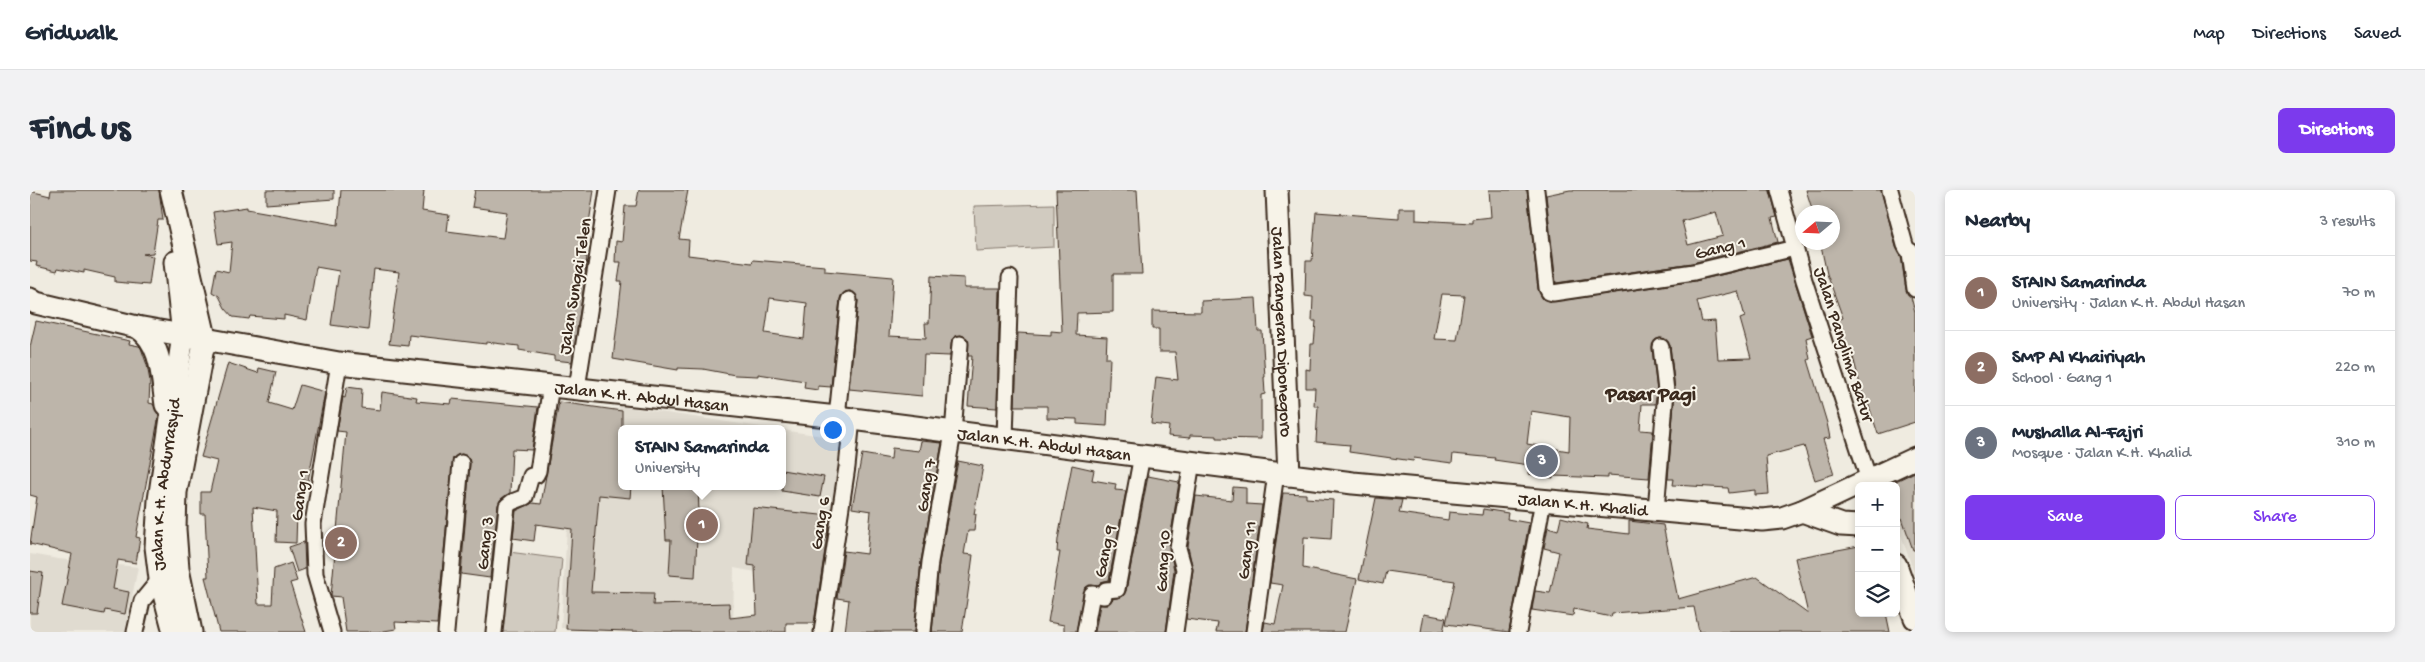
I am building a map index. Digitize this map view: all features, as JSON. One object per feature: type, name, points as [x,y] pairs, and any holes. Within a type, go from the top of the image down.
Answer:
[{"type":"street","name":"Jalan K.H. Abdurrasyid","points":[[170,190],[172,248],[183,331],[156,523],[156,547],[160,579],[174,632]]},
{"type":"street","points":[[170,190],[205,337]]},
{"type":"street","name":"Jalan Sungai Telen","points":[[577,388],[608,190]]},
{"type":"street","name":"Jalan Pangeran Diponegoro","points":[[1277,190],[1282,474]]},
{"type":"street","name":"Gang 1","points":[[1536,190],[1549,292],[1562,293],[1652,280],[1727,266],[1795,248]]},
{"type":"street","name":"Jalan Panglima Batur","points":[[1779,190],[1795,245]]},
{"type":"street","points":[[1890,190],[1905,245],[1913,254],[1915,289]]},
{"type":"street","name":"Jalan Panglima Batur","points":[[1797,250],[1870,482]]},
{"type":"street","points":[[1005,438],[1010,278]]},
{"type":"street","points":[[30,293],[38,293],[183,331]]},
{"type":"street","points":[[30,299],[36,303],[137,327],[183,331]]},
{"type":"street","name":"Gang 6","points":[[822,632],[847,467],[845,418],[849,300]]},
{"type":"street","points":[[137,327],[148,336],[158,359],[170,430]]},
{"type":"street","name":"Jalan K.H. Abdul Hasan","points":[[183,331],[339,363],[845,418],[1282,474]]},
{"type":"street","name":"Jalan K.H. Abdurrasyid","points":[[191,632],[178,568],[175,528],[176,492],[205,337]]},
{"type":"street","name":"Gang 7","points":[[923,632],[930,562],[953,433],[960,344]]},
{"type":"street","points":[[1656,510],[1666,391],[1661,347]]},
{"type":"street","name":"Gang 1","points":[[332,632],[316,574],[312,524],[339,363]]},
{"type":"street","name":"Gang 3","points":[[494,632],[508,506],[512,502],[525,497],[528,480],[531,476],[536,475],[538,470],[551,385]]},
{"type":"street","name":"Gang 9","points":[[1086,632],[1092,594],[1104,596],[1106,590],[1117,589],[1142,455]]},
{"type":"street","name":"Jalan K.H. Khalid","points":[[1872,482],[1915,458]]},
{"type":"street","name":"Gang 10","points":[[1175,632],[1184,569],[1178,548],[1192,462]]},
{"type":"street","points":[[446,632],[461,463]]},
{"type":"street","name":"Jalan K.H. Khalid","points":[[1282,474],[1353,483],[1762,520],[1782,518],[1855,489]]},
{"type":"street","name":"Gang 11","points":[[1254,632],[1282,474]]},
{"type":"street","points":[[1518,632],[1542,501]]},
{"type":"street","points":[[1802,511],[1841,525],[1855,526]]},
{"type":"street","points":[[1899,572],[1915,618]]},
{"type":"street","points":[[135,632],[142,601],[160,579]]},
{"type":"shaded area","points":[[1054,204],[1054,247],[976,251],[974,206]]},
{"type":"shaded area","points":[[619,406],[748,425],[618,425],[618,490],[786,490],[786,431],[850,440],[828,585],[734,568],[733,632],[628,632],[561,628],[570,478],[609,482]]},
{"type":"shaded area","points":[[1915,516],[1915,576],[1900,532],[1900,522]]},
{"type":"shaded area","points":[[509,552],[562,559],[555,632],[501,632]]},
{"type":"shaded area","points":[[30,554],[58,559],[138,567],[125,632],[30,632]]},
{"type":"building","points":[[51,190],[159,190],[163,220],[158,220],[153,253],[143,254],[153,256],[149,285],[115,282],[115,277],[84,270],[84,273],[58,268],[57,271],[36,266],[37,262],[30,261],[30,191],[50,196]]},
{"type":"building","points":[[266,190],[334,190],[334,199],[266,204]]},
{"type":"building","points":[[341,190],[424,190],[422,211],[449,215],[447,231],[503,238],[507,212],[472,207],[475,190],[594,190],[584,256],[587,257],[584,286],[572,362],[554,360],[554,356],[519,350],[519,346],[486,342],[486,344],[409,335],[408,346],[389,344],[399,272],[374,269],[368,330],[331,325],[339,271],[316,267],[307,320],[284,315],[284,319],[250,316],[249,319],[233,317],[225,308],[219,296],[212,292],[216,269],[229,272],[232,242],[218,244],[213,212],[247,207],[247,209],[338,225]]},
{"type":"building","points":[[639,190],[688,190],[679,239],[689,240],[688,255],[752,263],[753,260],[825,266],[825,271],[893,277],[889,336],[926,338],[925,323],[929,323],[931,276],[964,278],[964,288],[1000,288],[997,408],[968,406],[972,356],[968,356],[968,340],[961,335],[952,339],[950,356],[924,355],[922,396],[849,389],[858,301],[857,296],[850,291],[845,292],[840,299],[831,387],[818,386],[818,390],[804,388],[805,381],[758,374],[758,376],[735,375],[703,369],[678,368],[678,370],[613,359],[622,281],[618,281],[621,262],[615,262],[616,241],[622,242],[625,206],[636,206]],"holes":[[[770,298],[807,303],[804,339],[765,333]]]},
{"type":"building","points":[[1056,190],[1137,190],[1142,274],[1113,274],[1113,312],[1077,313],[1076,335],[1107,337],[1106,358],[1110,358],[1107,426],[1077,424],[1077,419],[1047,418],[1047,406],[1015,406],[1018,333],[1051,335],[1051,331],[1062,332]]},
{"type":"building","points":[[1489,190],[1527,190],[1538,289],[1543,299],[1551,302],[1695,281],[1788,259],[1812,336],[1806,338],[1810,359],[1808,360],[1827,423],[1830,438],[1823,439],[1834,474],[1815,480],[1804,446],[1766,456],[1769,494],[1755,495],[1755,490],[1729,493],[1728,488],[1673,485],[1674,479],[1668,479],[1675,390],[1670,345],[1665,339],[1660,338],[1655,340],[1652,348],[1657,391],[1655,404],[1642,404],[1640,430],[1653,431],[1649,478],[1608,475],[1608,478],[1553,476],[1553,478],[1528,474],[1529,465],[1494,460],[1495,458],[1453,454],[1452,463],[1414,458],[1413,461],[1349,452],[1350,445],[1316,442],[1318,406],[1314,406],[1315,388],[1306,388],[1306,369],[1310,370],[1311,344],[1314,344],[1316,321],[1312,321],[1313,297],[1305,296],[1306,261],[1312,261],[1316,212],[1399,218],[1399,208],[1416,208],[1416,220],[1472,223],[1472,219],[1491,217]],"holes":[[[1738,291],[1745,317],[1740,319],[1751,358],[1718,359],[1715,321],[1702,322],[1697,301]],[[1442,294],[1464,295],[1457,340],[1434,339]],[[1531,411],[1570,417],[1569,451],[1527,444]]]},
{"type":"building","points":[[1570,190],[1770,190],[1777,217],[1772,218],[1778,242],[1692,263],[1556,283],[1546,195]],"holes":[[[1716,212],[1723,236],[1688,245],[1682,221]]]},
{"type":"building","points":[[1806,190],[1881,190],[1896,247],[1901,256],[1906,290],[1911,297],[1915,312],[1915,422],[1878,434],[1868,403],[1865,404],[1851,349],[1843,352],[1839,338],[1842,337],[1837,320],[1843,318],[1827,274],[1822,250],[1840,250],[1840,205],[1811,205]]},
{"type":"building","points":[[1256,298],[1258,331],[1262,331],[1265,377],[1265,394],[1261,395],[1261,439],[1190,435],[1190,438],[1168,436],[1169,426],[1151,424],[1156,377],[1178,380],[1175,352],[1159,352],[1159,329],[1152,329],[1152,311],[1201,312],[1201,301]]},
{"type":"building","points":[[36,321],[130,341],[129,344],[141,348],[147,365],[150,381],[149,403],[153,404],[159,415],[136,537],[140,538],[136,563],[118,560],[113,589],[129,592],[125,614],[105,610],[104,614],[62,606],[72,554],[30,544],[37,497],[30,495],[30,347]]},
{"type":"building","points":[[228,363],[258,373],[259,368],[276,372],[269,403],[292,410],[300,385],[325,392],[308,481],[302,479],[297,511],[296,543],[276,542],[277,511],[253,507],[258,604],[272,604],[274,569],[291,563],[297,581],[290,583],[306,632],[219,632],[205,577],[208,577],[205,514],[201,514],[201,492],[210,492],[217,461],[201,457]]},
{"type":"building","points":[[347,387],[362,389],[361,408],[380,410],[382,392],[417,397],[416,401],[451,404],[452,399],[538,407],[532,450],[512,449],[510,493],[501,499],[498,505],[490,578],[461,574],[470,463],[469,459],[462,454],[453,458],[437,624],[395,622],[396,629],[378,632],[346,632],[341,597],[331,596],[346,432],[337,431],[343,397],[345,398]]},
{"type":"building","points":[[559,402],[622,411],[622,425],[618,425],[618,490],[631,490],[630,498],[599,495],[591,592],[654,593],[653,605],[729,603],[730,618],[757,615],[755,566],[748,565],[753,508],[830,516],[814,623],[786,623],[786,632],[660,632],[566,629],[572,529],[536,524],[534,541],[513,538],[516,511],[532,503],[541,504]]},
{"type":"building","points":[[921,441],[942,443],[921,561],[914,632],[845,632],[849,600],[837,598],[844,551],[867,554],[871,511],[852,508],[862,454],[891,459],[892,448],[919,451]]},
{"type":"building","points":[[958,461],[983,466],[974,514],[976,514],[974,531],[968,531],[964,554],[973,555],[967,600],[962,632],[932,632],[939,563]]},
{"type":"building","points":[[1072,465],[1094,470],[1092,480],[1116,484],[1115,490],[1126,491],[1109,580],[1101,582],[1098,586],[1089,585],[1085,588],[1076,632],[1064,632],[1064,625],[1048,622],[1060,552],[1057,552],[1058,539]]},
{"type":"building","points":[[786,471],[824,477],[820,497],[782,491],[786,490]]},
{"type":"building","points":[[1915,472],[1915,550],[1913,550],[1902,518],[1900,519],[1900,482],[1896,481]]},
{"type":"building","points":[[1148,476],[1179,482],[1169,546],[1174,570],[1166,632],[1095,632],[1100,605],[1107,605],[1113,599],[1123,596],[1126,591]]},
{"type":"building","points":[[1233,487],[1246,488],[1246,504],[1262,505],[1245,632],[1216,632],[1218,623],[1186,619],[1193,570],[1188,547],[1196,496],[1232,500]]},
{"type":"building","points":[[663,490],[698,490],[700,539],[697,539],[695,577],[669,575],[671,540],[666,540]]},
{"type":"building","points":[[1283,493],[1306,494],[1306,498],[1333,500],[1331,539],[1304,537],[1303,568],[1357,579],[1345,632],[1263,632],[1265,622],[1275,624],[1283,585],[1270,583]]},
{"type":"building","points":[[1376,498],[1402,500],[1399,513],[1448,520],[1449,512],[1482,515],[1483,509],[1508,513],[1507,519],[1529,523],[1509,632],[1446,624],[1455,581],[1386,571],[1383,584],[1359,579]]},
{"type":"building","points":[[1561,517],[1588,524],[1587,529],[1629,534],[1629,521],[1663,525],[1678,599],[1757,577],[1808,614],[1795,558],[1855,547],[1855,617],[1887,617],[1890,632],[1699,632],[1694,607],[1612,613],[1611,617],[1574,609],[1573,616],[1532,610],[1535,591],[1550,593],[1559,552],[1544,548],[1548,527],[1558,530]]},
{"type":"building","points":[[304,542],[305,569],[297,572],[289,547]]},
{"type":"building","points":[[30,571],[43,573],[37,613],[30,613]]},
{"type":"building","points":[[1424,614],[1446,618],[1443,632],[1421,632]]},
{"type":"place","name":"Mushalla Al-Fajri","points":[[1542,461]]},
{"type":"place","name":"STAIN Samarinda","points":[[702,525]]},
{"type":"place","name":"SMP Al Khairiyah","points":[[341,543]]},
{"type":"district","name":"Pasar Pagi","points":[[1651,393]]}]
